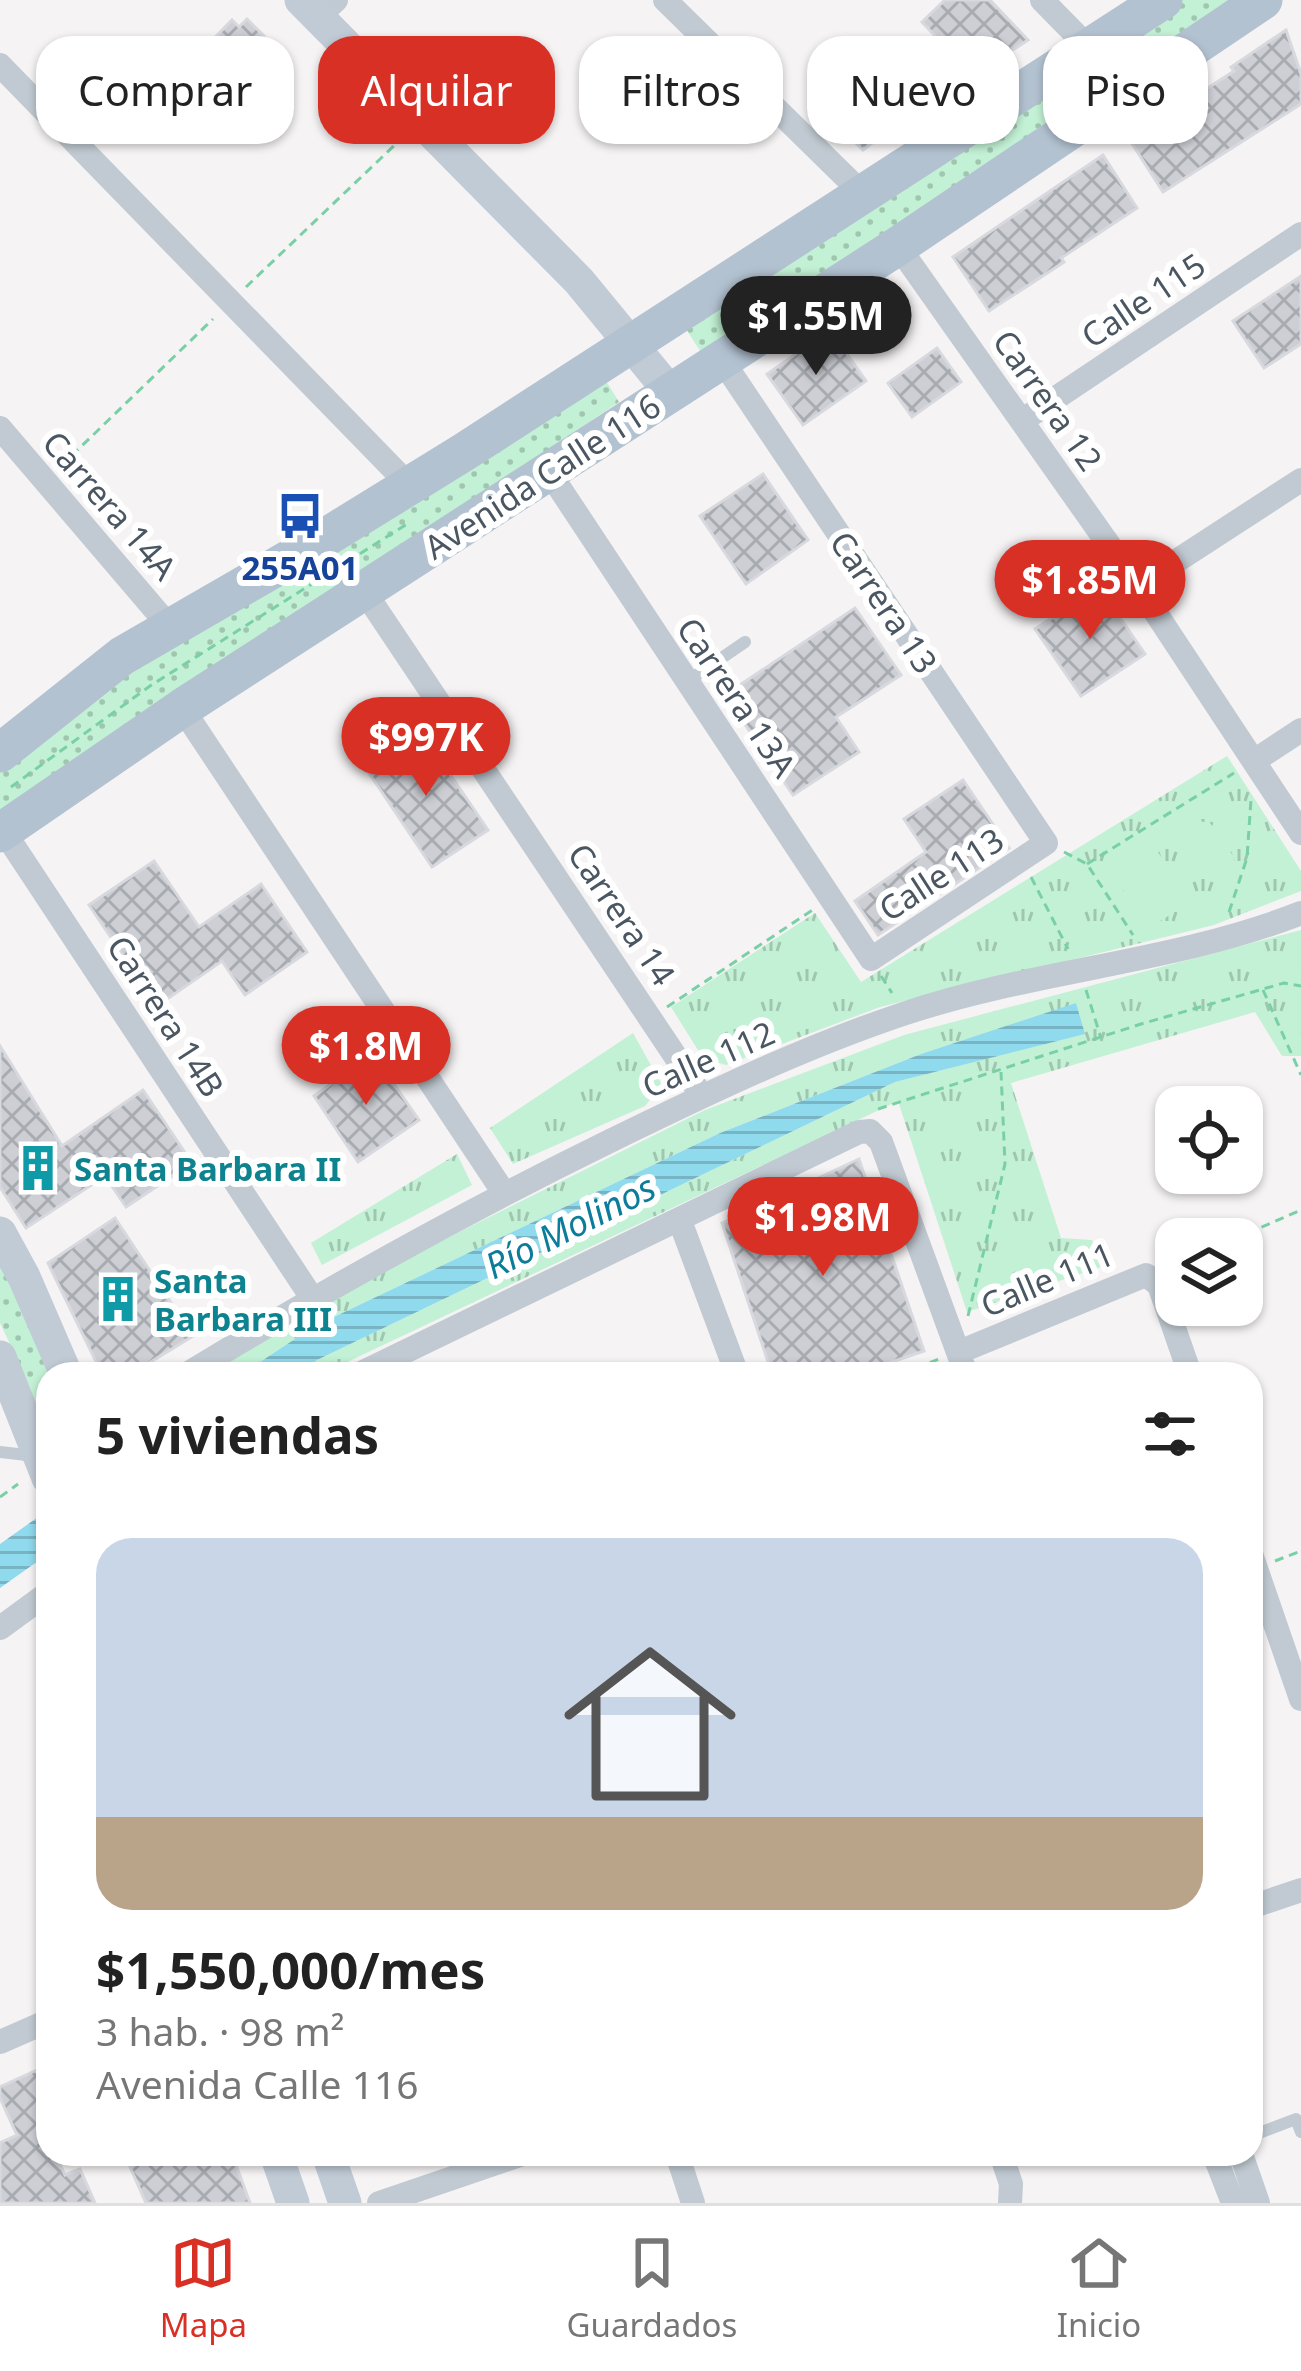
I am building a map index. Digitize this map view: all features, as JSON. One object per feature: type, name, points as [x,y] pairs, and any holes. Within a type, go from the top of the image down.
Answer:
[{"type":"main road","name":"Avenida Calle 116","points":[[1109,36],[1163,0]]},
{"type":"main road","name":"Avenida Calle 116","points":[[1,831],[182,708],[898,247],[1263,0]]},
{"type":"main road","name":"Avenida Calle 116","points":[[0,753],[103,669],[169,626],[410,486],[1043,80]]},
{"type":"street","points":[[665,0],[865,196]]},
{"type":"street","points":[[1042,0],[1077,36]]},
{"type":"street","points":[[319,6],[579,281],[671,393]]},
{"type":"street","points":[[0,64],[410,486]]},
{"type":"street","name":"Calle 115","points":[[1023,420],[1301,234]]},
{"type":"street","name":"Carrera 12","points":[[898,247],[1138,586],[1301,833]]},
{"type":"street","name":"Carrera 13","points":[[722,360],[1046,843]]},
{"type":"street","name":"Carrera 14A","points":[[0,428],[169,626]]},
{"type":"street","name":"Carrera 13A","points":[[549,472],[871,959]]},
{"type":"street","points":[[1138,586],[1301,480]]},
{"type":"street","name":"Carrera 14","points":[[364,591],[702,1096]]},
{"type":"street","points":[[182,708],[504,1193]]},
{"type":"street","points":[[1254,761],[1301,730]]},
{"type":"street","name":"Carrera 14B","points":[[1,831],[312,1298]]},
{"type":"street","name":"Calle 113","points":[[871,959],[1046,843]]},
{"type":"street","name":"Calle 112","points":[[207,1362],[312,1298],[504,1193],[702,1096],[904,1014],[1219,940],[1301,914]]},
{"type":"street","points":[[384,1362],[859,1132],[870,1131],[881,1142],[962,1362]]},
{"type":"street","points":[[680,1221],[733,1362]]},
{"type":"street","points":[[0,1233],[61,1362]]},
{"type":"street","name":"Calle 111","points":[[964,1362],[1139,1276],[1151,1276],[1159,1285],[1186,1362]]},
{"type":"street","points":[[0,1357],[36,1447]]},
{"type":"street","points":[[1263,1589],[1301,1699]]},
{"type":"street","points":[[0,1628],[36,1602]]},
{"type":"street","points":[[1263,1903],[1301,1890]]},
{"type":"street","points":[[0,2042],[36,2026]]},
{"type":"street","points":[[280,2166],[293,2203]]},
{"type":"street","points":[[332,2166],[345,2203]]},
{"type":"street","points":[[379,2203],[410,2198],[493,2166]]},
{"type":"street","points":[[681,2166],[693,2203]]},
{"type":"street","points":[[1005,2166],[1010,2203]]},
{"type":"street","points":[[1219,2166],[1233,2203]]},
{"type":"street","points":[[1245,2166],[1258,2203]]},
{"type":"lane","points":[[686,682],[745,642]]},
{"type":"lane","points":[[0,1452],[36,1464]]},
{"type":"lane","points":[[1263,2131],[1296,2119],[1301,2132]]},
{"type":"path","points":[[1088,864],[1254,761]]},
{"type":"path","points":[[1219,940],[1247,858],[1254,761]]},
{"type":"path","points":[[1046,843],[1088,864],[1147,956]]},
{"type":"path","points":[[1022,860],[1080,972],[1100,1036]]},
{"type":"path","points":[[651,1017],[831,898]]},
{"type":"path","points":[[871,959],[904,1014]]},
{"type":"path","points":[[1263,990],[1301,1075]]},
{"type":"path","points":[[962,1362],[1005,1164],[1001,1070]]},
{"type":"path","points":[[1263,1226],[1301,1210]]},
{"type":"green space","points":[[1182,0],[1247,0],[1192,36],[1127,36]]},
{"type":"green space","points":[[1043,91],[1043,134],[704,357],[684,326],[962,144],[1019,144],[1019,107]]},
{"type":"green space","points":[[603,376],[619,402],[0,818],[0,769],[122,670]]},
{"type":"green space","points":[[1227,756],[1301,871],[1301,891],[1214,925],[880,1007],[726,1065],[703,1058],[671,1007],[815,913],[861,982]]},
{"type":"green space","points":[[1193,820],[1210,823],[1234,857],[1226,877],[1203,878],[1179,845],[1182,828]]},
{"type":"green space","points":[[1151,841],[1190,902],[1148,929],[1109,868]]},
{"type":"green space","points":[[1301,930],[1301,1056],[1282,1056],[1255,1012],[1011,1083],[1061,1238],[1092,1240],[1104,1266],[967,1312],[898,1101],[347,1362],[314,1362],[895,1082],[1084,1034],[1076,1004],[921,1054],[720,1133],[313,1327],[260,1362],[222,1362],[302,1310],[705,1110],[904,1035]]},
{"type":"green space","points":[[633,1033],[662,1085],[645,1106],[513,1164],[490,1128]]},
{"type":"green space","points":[[457,1154],[472,1185],[322,1265],[311,1243]]},
{"type":"green space","points":[[0,1264],[47,1362],[36,1362],[36,1406],[26,1378],[0,1323]]},
{"type":"water","name":"Río Molinos","points":[[1076,1003],[1085,1034],[895,1082],[314,1362],[260,1362],[313,1327],[720,1133],[921,1054]]},
{"type":"water","points":[[36,1518],[36,1562],[0,1588],[0,1544]]},
{"type":"building","points":[[945,0],[990,0],[1028,40],[1019,46],[1019,36],[935,36],[922,22]]},
{"type":"building","points":[[247,19],[264,36],[216,36],[232,20],[239,27]]},
{"type":"building","points":[[1286,30],[1301,74],[1301,104],[1163,192],[1132,144],[1208,144],[1208,88],[1234,71],[1231,67]]},
{"type":"building","points":[[1103,155],[1137,208],[989,311],[953,257]]},
{"type":"building","points":[[1301,276],[1301,344],[1264,368],[1233,321]]},
{"type":"building","points":[[830,330],[866,381],[803,425],[767,374]]},
{"type":"building","points":[[937,348],[961,382],[912,417],[888,383]]},
{"type":"building","points":[[763,474],[808,540],[746,584],[700,516]]},
{"type":"building","points":[[1099,587],[1145,654],[1081,696],[1035,629]]},
{"type":"building","points":[[855,608],[901,675],[836,717],[859,752],[793,795],[725,695]]},
{"type":"building","points":[[420,730],[488,830],[432,867],[365,767]]},
{"type":"building","points":[[963,780],[1009,848],[878,935],[855,901],[926,852],[904,819]]},
{"type":"building","points":[[154,861],[199,927],[261,884],[307,952],[245,995],[222,961],[157,1006],[89,905]]},
{"type":"building","points":[[0,1046],[62,1146],[143,1090],[192,1163],[126,1207],[105,1176],[26,1228],[0,1187]]},
{"type":"building","points":[[373,1054],[419,1120],[358,1162],[314,1096]]},
{"type":"building","points":[[859,1159],[924,1351],[892,1362],[768,1362],[722,1223]]},
{"type":"building","name":"Santa Barbara III","points":[[115,1218],[193,1336],[151,1362],[96,1362],[48,1263]]},
{"type":"building","points":[[36,2070],[36,2166],[61,2166],[65,2175],[80,2169],[95,2203],[0,2203],[0,2143],[17,2135],[0,2098],[0,2087]]},
{"type":"building","points":[[236,2166],[250,2203],[146,2203],[130,2167]]},
{"type":"place","name":"255A01","points":[[300,516]]},
{"type":"place","name":"Santa Barbara II","points":[[38,1168]]},
{"type":"place","name":"Santa Barbara III","points":[[118,1299]]}]
